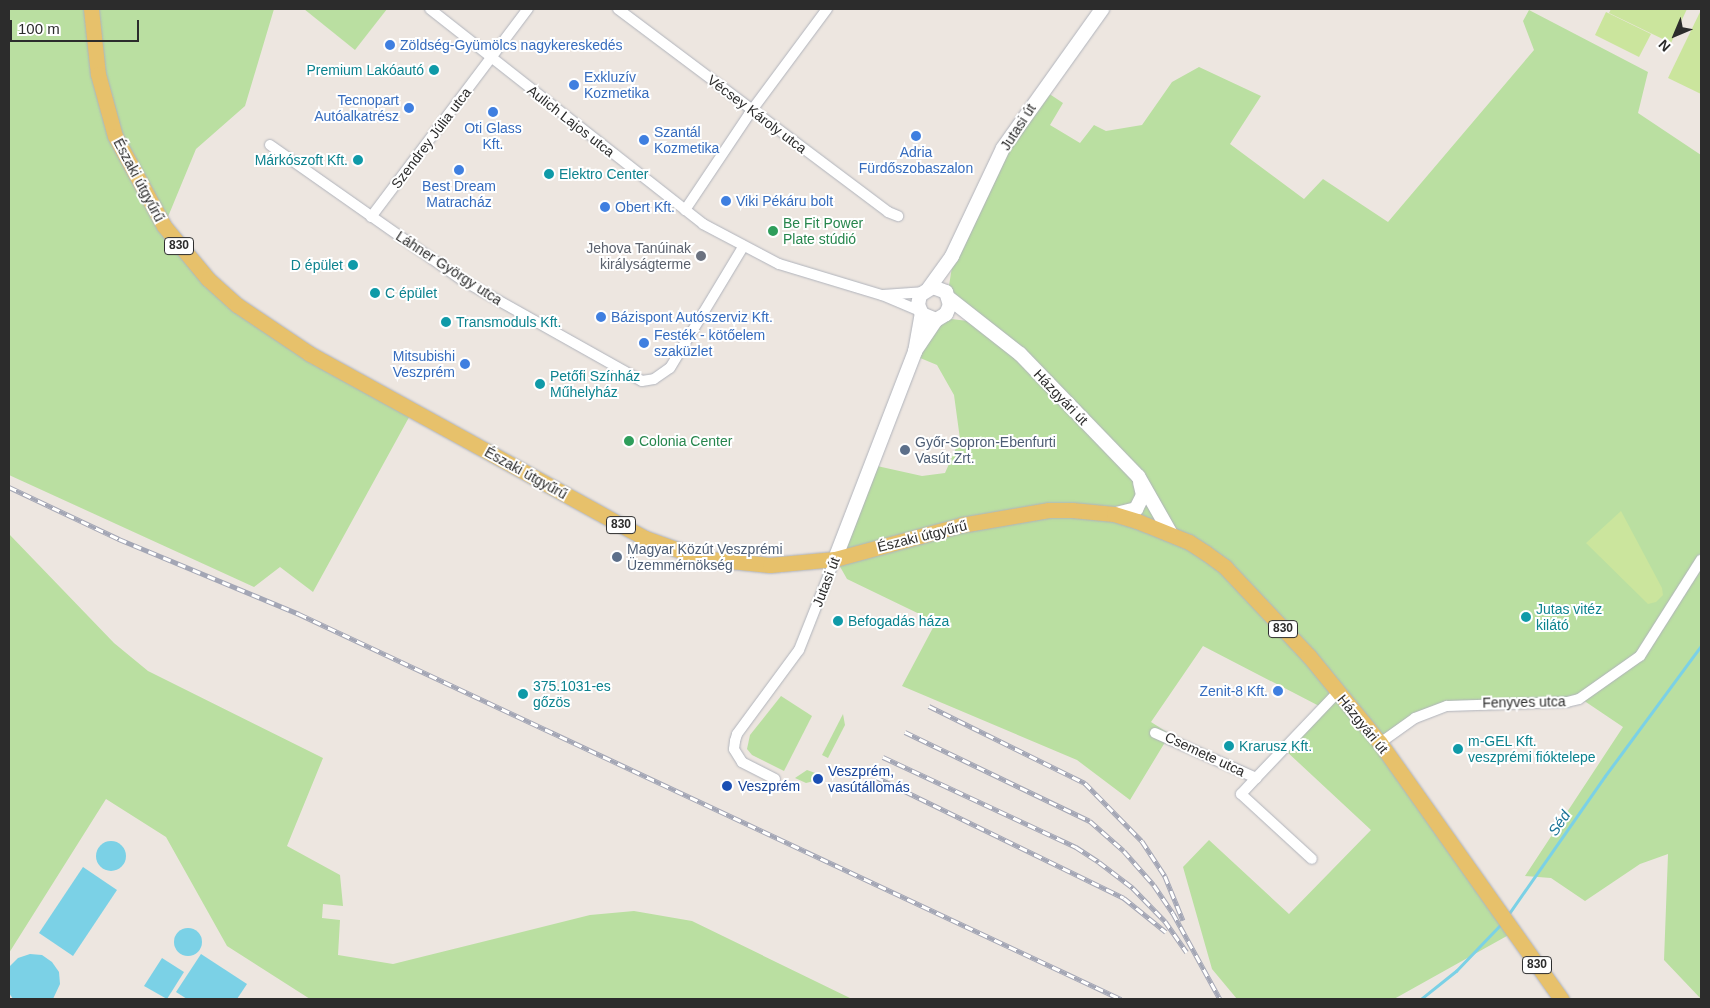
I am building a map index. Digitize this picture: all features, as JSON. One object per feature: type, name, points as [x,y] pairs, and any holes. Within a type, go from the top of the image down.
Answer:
[{"type":"main road","name":"Északi útgyűrű","points":[[91,9],[98,74],[108,116],[124,155],[164,226],[187,256],[236,305],[310,354],[652,541],[702,558],[746,565],[835,559],[961,525],[1049,510],[1114,514],[1171,534]]},
{"type":"main road","name":"Házgyári út","points":[[1171,534],[1206,552],[1224,567],[1338,692],[1380,743],[1561,999]]},
{"type":"street","name":"Aulich Lajos utca","points":[[430,9],[685,210],[743,247],[779,264],[882,296],[921,312]]},
{"type":"street","name":"Szendrey Júlia utca","points":[[371,217],[528,9]]},
{"type":"street","name":"Vécsey Károly utca","points":[[618,9],[888,212],[898,216]]},
{"type":"street","points":[[685,210],[752,110],[827,9]]},
{"type":"street","name":"Jutasi út","points":[[775,779],[742,762],[734,750],[737,734],[799,650],[915,352],[921,312],[918,301],[952,256],[1003,148],[1102,9]]},
{"type":"street","name":"Láhner György utca","points":[[270,145],[462,280],[642,381],[654,379],[670,368],[743,247]]},
{"type":"street","name":"Jutasi út","points":[[915,352],[939,318],[950,308],[948,296],[952,256]]},
{"type":"street","points":[[925,290],[938,287],[948,296]]},
{"type":"street","name":"Aulich Lajos utca","points":[[882,296],[925,290]]},
{"type":"street","name":"Házgyári út","points":[[948,296],[1020,354],[1138,476],[1171,534]]},
{"type":"street","points":[[921,312],[939,318],[981,322]]},
{"type":"street","points":[[1114,514],[1136,510],[1143,495],[1138,476]]},
{"type":"street","name":"Fenyves utca","points":[[1380,743],[1415,718],[1447,706],[1567,702],[1580,698],[1640,656],[1701,560]]},
{"type":"street","name":"Csemete utca","points":[[1155,733],[1256,778],[1338,692]]},
{"type":"street","points":[[1256,778],[1241,794],[1312,859]]},
{"type":"green space","points":[[9,9],[274,9],[245,106],[196,149],[165,224],[238,303],[413,410],[313,592],[280,567],[254,587],[9,475]]},
{"type":"green space","points":[[304,9],[387,9],[355,50]]},
{"type":"green space","points":[[1611,9],[1687,9],[1671,43],[1609,13]]},
{"type":"green space","points":[[1529,10],[1648,72],[1638,113],[1701,155],[1701,999],[1664,960],[1668,854],[1640,864],[1585,901],[1551,878],[1525,876],[1623,727],[1580,698],[1446,706],[1379,743],[1514,932],[1394,999],[1237,999],[1212,969],[1183,867],[1209,840],[1289,914],[1371,830],[1285,750],[1323,708],[1203,646],[1151,722],[1170,734],[1130,800],[1077,760],[902,686],[936,622],[847,579],[834,556],[868,464],[922,476],[945,473],[960,439],[954,395],[937,365],[913,355],[943,318],[976,322],[948,292],[955,248],[1042,89],[1063,103],[1050,125],[1080,143],[1094,125],[1106,131],[1142,125],[1172,82],[1199,67],[1261,96],[1230,144],[1304,199],[1323,179],[1388,222],[1534,50],[1523,21]]},
{"type":"green space","points":[[1701,10],[1701,94],[1668,78]]},
{"type":"green space","points":[[1606,12],[1651,34],[1639,57],[1595,35]]},
{"type":"green space","points":[[1621,511],[1662,588],[1663,595],[1656,602],[1648,604],[1586,543]]},
{"type":"green space","points":[[9,534],[114,643],[148,671],[323,758],[287,846],[340,875],[343,906],[323,904],[322,918],[340,920],[338,955],[393,964],[590,915],[634,911],[692,921],[852,999],[310,999],[227,946],[166,837],[106,799],[9,953]]},
{"type":"green space","points":[[781,696],[812,716],[784,771],[752,755],[747,749],[750,735]]},
{"type":"green space","points":[[843,714],[845,725],[828,758],[822,755]]},
{"type":"green space","points":[[807,770],[818,774],[814,781],[806,783],[795,778]]},
{"type":"water","points":[[111,841],[117,842],[125,850],[125,862],[117,870],[111,871],[105,870],[97,862],[96,856],[97,850],[105,842]]},
{"type":"water","points":[[83,867],[117,890],[73,956],[39,933]]},
{"type":"water","points":[[188,928],[198,932],[202,942],[198,952],[188,956],[178,952],[174,942],[178,932]]},
{"type":"water","points":[[30,954],[42,955],[52,962],[59,972],[60,984],[53,999],[13,999],[9,993],[9,967],[18,958]]},
{"type":"water","points":[[201,954],[247,984],[237,999],[187,999],[176,992]]},
{"type":"water","points":[[162,958],[184,972],[167,999],[144,986]]},
{"type":"waterway","name":"Séd","points":[[1508,915],[1605,776],[1701,646]]},
{"type":"waterway","name":"Séd","points":[[1421,999],[1456,971],[1502,923]]},
{"type":"railway","points":[[9,487],[119,539],[299,614],[1121,999]]},
{"type":"railway","points":[[929,706],[1085,783],[1142,841],[1165,876],[1183,920]]},
{"type":"railway","points":[[905,732],[1090,821],[1124,851],[1154,885],[1173,913],[1220,999]]},
{"type":"railway","points":[[883,757],[1076,847],[1133,888],[1165,921],[1187,952]]},
{"type":"railway","points":[[876,777],[1124,898],[1166,932]]},
{"type":"place","name":"Zöldség-Gyümölcs nagykereskedés","points":[[390,45]]},
{"type":"place","name":"Premium Lakóautó","points":[[434,70]]},
{"type":"place","name":"Exkluzív Kozmetika","points":[[574,85]]},
{"type":"place","name":"Tecnopart Autóalkatrész","points":[[409,108]]},
{"type":"place","name":"Oti Glass Kft.","points":[[493,112]]},
{"type":"place","name":"Adria Fürdőszobaszalon","points":[[916,136]]},
{"type":"place","name":"Szantál Kozmetika","points":[[644,140]]},
{"type":"place","name":"Márkószoft Kft.","points":[[358,160]]},
{"type":"place","name":"Best Dream Matracház","points":[[459,170]]},
{"type":"place","name":"Elektro Center","points":[[549,174]]},
{"type":"place","name":"Viki Pékáru bolt","points":[[726,201]]},
{"type":"place","name":"Obert Kft.","points":[[605,207]]},
{"type":"place","name":"Be Fit Power Plate stúdió","points":[[773,231]]},
{"type":"place","name":"Jehova Tanúinak királyságterme","points":[[701,256]]},
{"type":"place","name":"D épület","points":[[353,265]]},
{"type":"place","name":"C épület","points":[[375,293]]},
{"type":"place","name":"Bázispont Autószerviz Kft.","points":[[601,317]]},
{"type":"place","name":"Transmoduls Kft.","points":[[446,322]]},
{"type":"place","name":"Festék - kötőelem szaküzlet","points":[[644,343]]},
{"type":"place","name":"Mitsubishi Veszprém","points":[[465,364]]},
{"type":"place","name":"Petőfi Színház Műhelyház","points":[[540,384]]},
{"type":"place","name":"Colonia Center","points":[[629,441]]},
{"type":"place","name":"Győr-Sopron-Ebenfurti Vasút Zrt.","points":[[905,450]]},
{"type":"place","name":"Magyar Közút Veszprémi Üzemmérnökség","points":[[617,557]]},
{"type":"place","name":"Jutas vitéz kilátó","points":[[1526,617]]},
{"type":"place","name":"Befogadás háza","points":[[838,621]]},
{"type":"place","name":"Zenit-8 Kft.","points":[[1278,691]]},
{"type":"place","name":"375.1031-es gőzös","points":[[523,694]]},
{"type":"place","name":"Krarusz Kft.","points":[[1229,746]]},
{"type":"place","name":"m-GEL Kft. veszprémi fióktelepe","points":[[1458,749]]},
{"type":"place","name":"Veszprém, vasútállomás","points":[[818,779]]},
{"type":"place","name":"Veszprém","points":[[727,786]]}]
